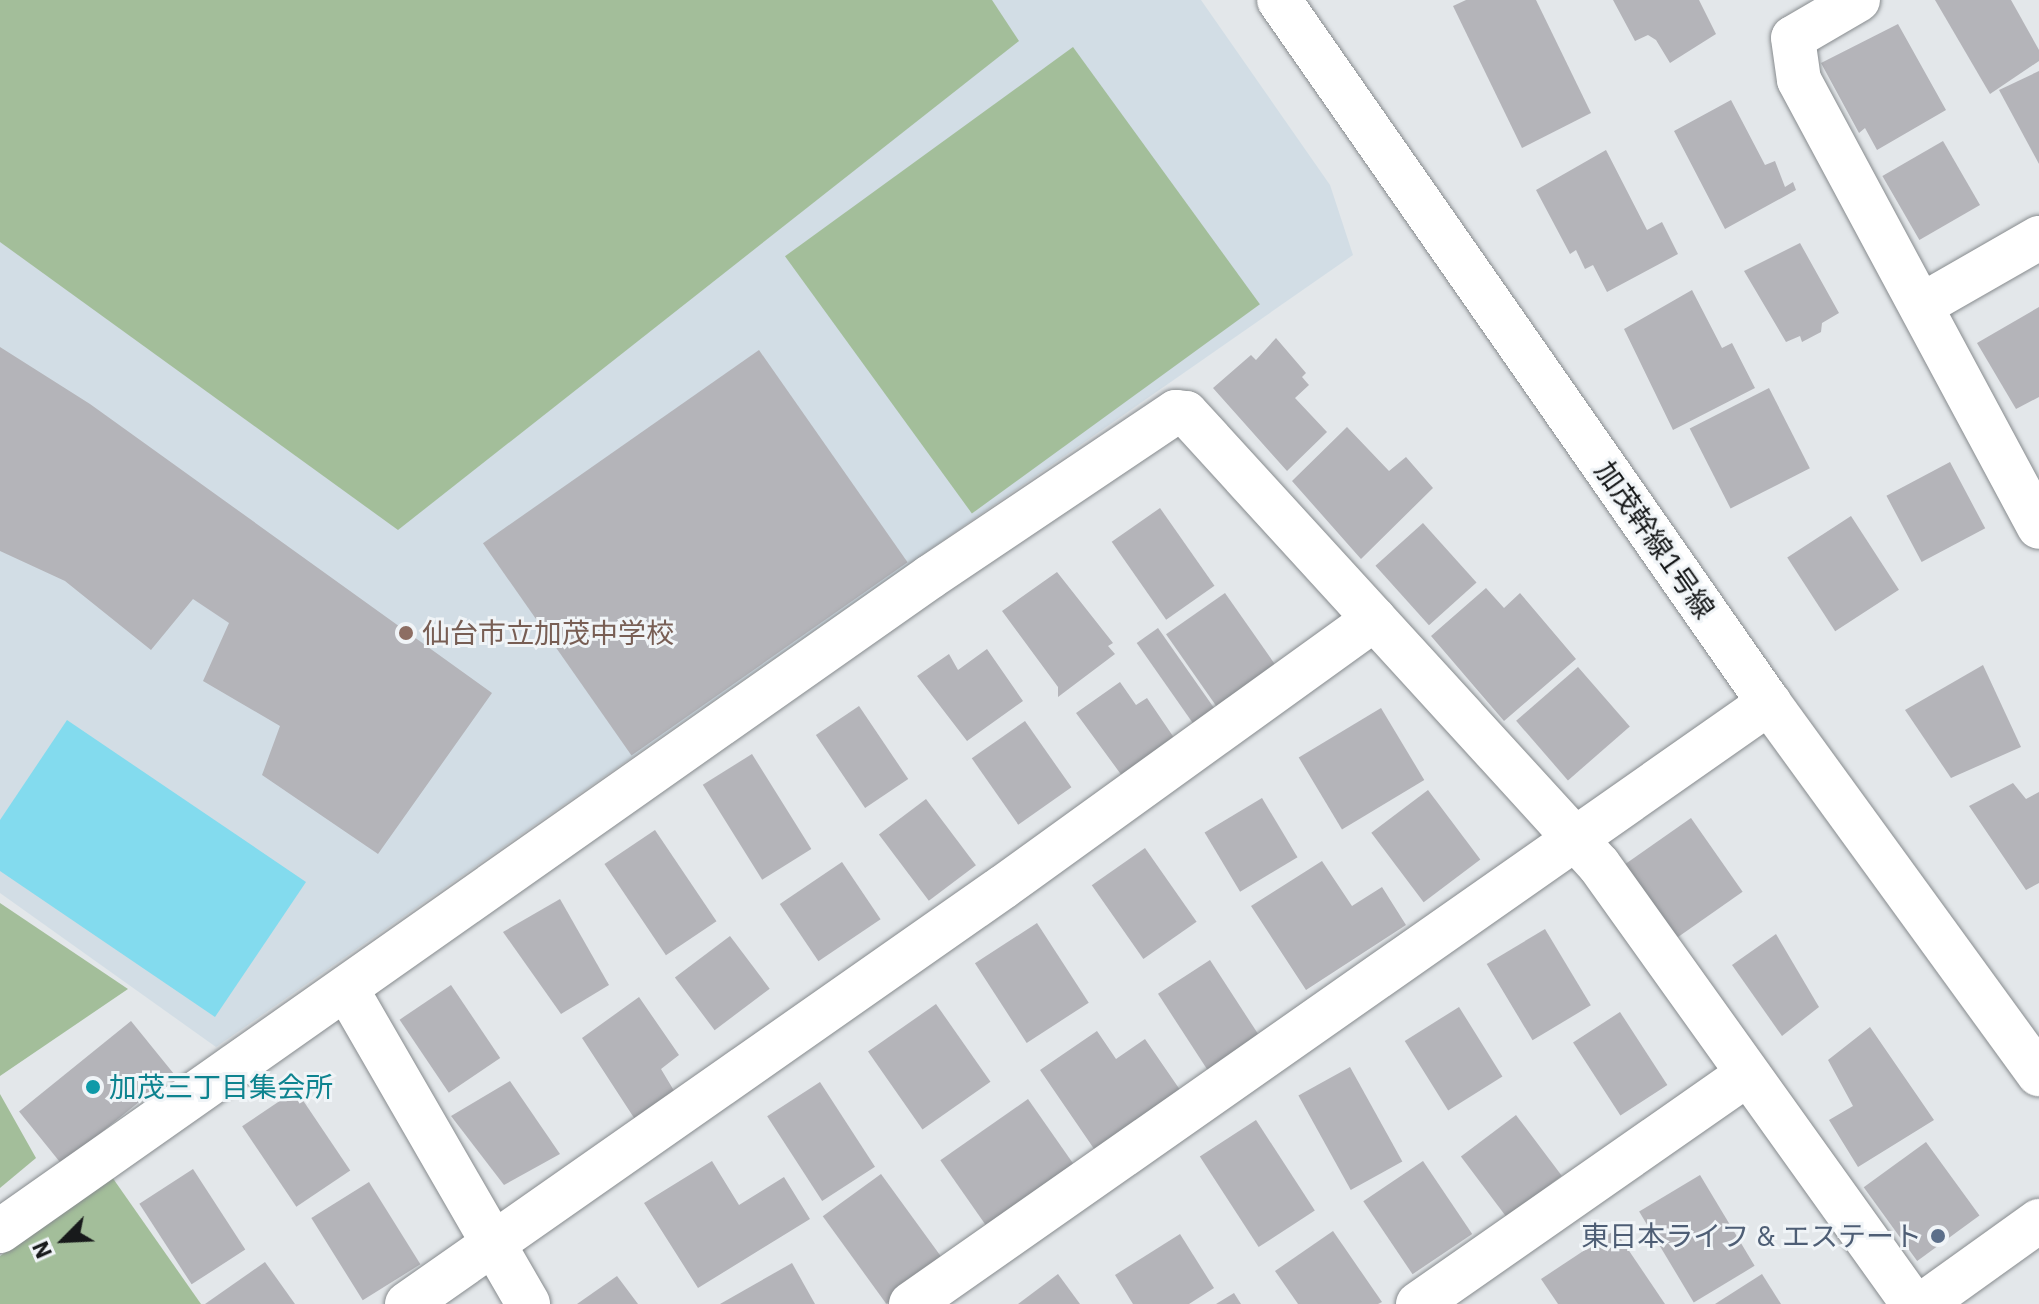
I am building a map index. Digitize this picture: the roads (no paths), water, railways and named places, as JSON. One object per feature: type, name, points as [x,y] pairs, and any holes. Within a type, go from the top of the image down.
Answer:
[{"type":"street","name":"加茂幹線1号線","points":[[1279,0],[1769,703],[2039,1074]]},
{"type":"street","points":[[1858,0],[1793,38],[1799,80],[2039,527]]},
{"type":"street","points":[[1922,305],[2039,238]]},
{"type":"street","points":[[0,1231],[347,990],[930,577],[1176,412],[1186,413],[1575,837],[1913,1304]]},
{"type":"street","points":[[407,1304],[1374,619]]},
{"type":"street","points":[[911,1304],[1769,703]]},
{"type":"street","points":[[347,990],[528,1304]]},
{"type":"street","points":[[1418,1304],[1746,1075]]},
{"type":"street","points":[[1923,1304],[2039,1221]]},
{"type":"water","points":[[67,720],[306,882],[215,1017],[0,871],[0,820]]},
{"type":"place","name":"仙台市立加茂中学校","points":[[406,633]]},
{"type":"place","name":"加茂三丁目集会所","points":[[93,1087]]},
{"type":"place","name":"東日本ライフ & エステート","points":[[1938,1236]]}]
